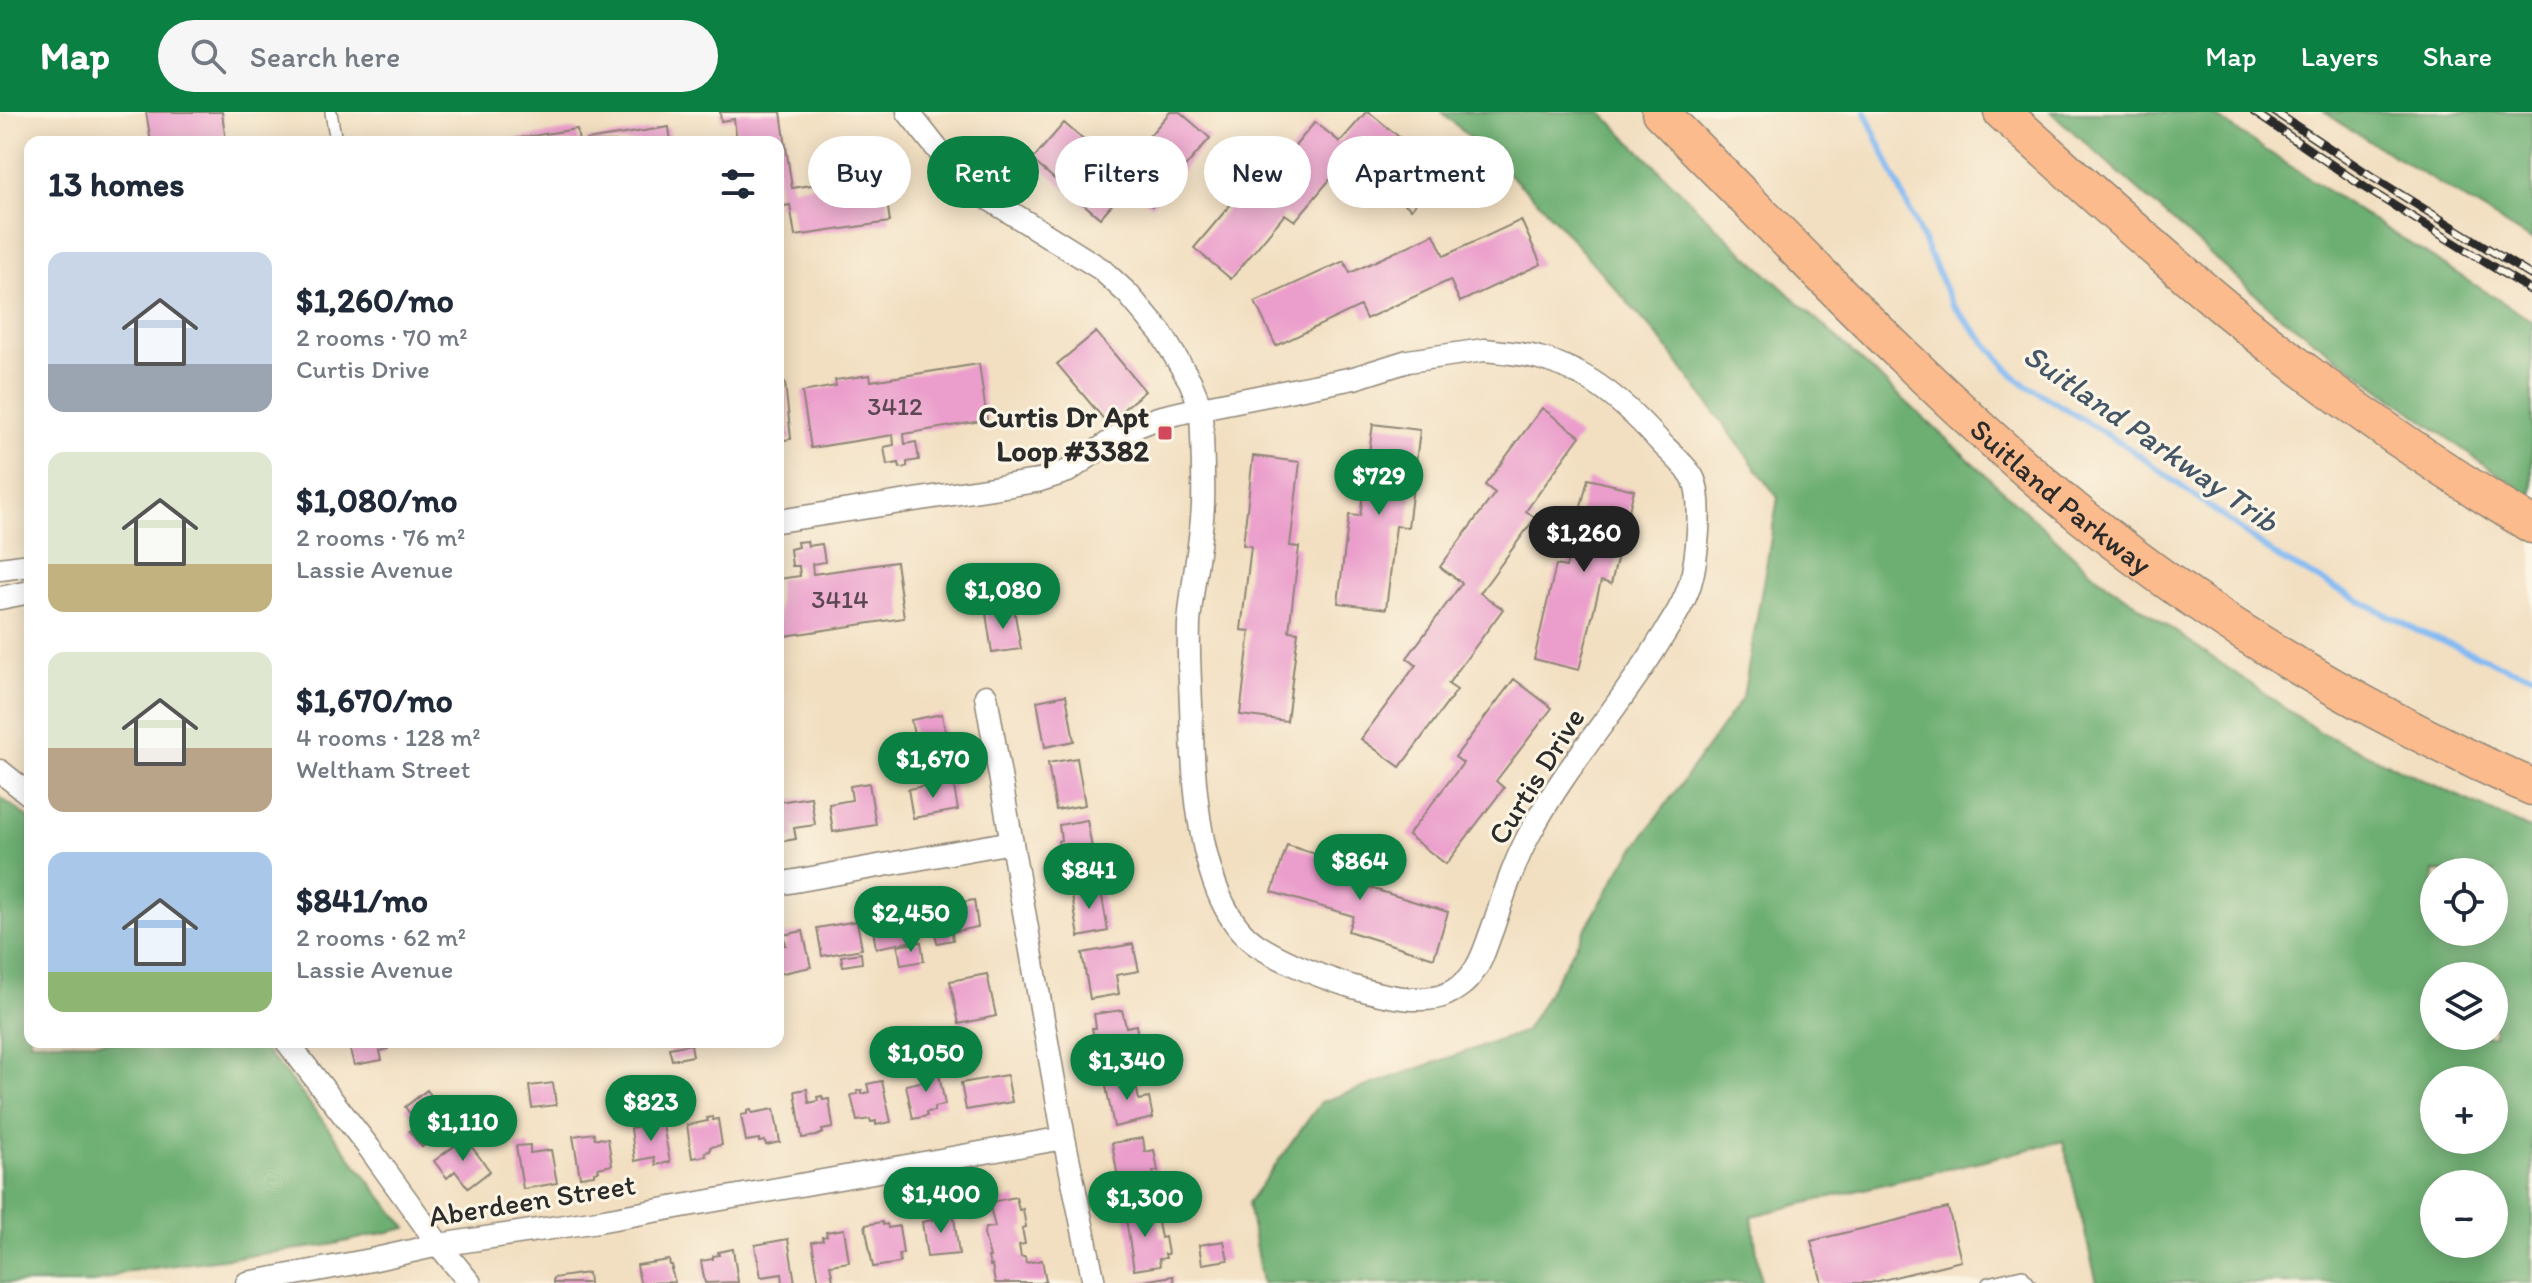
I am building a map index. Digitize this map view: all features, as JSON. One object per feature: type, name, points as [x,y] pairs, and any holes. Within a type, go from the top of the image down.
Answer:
[{"type":"highway","name":"Suitland Parkway","points":[[1660,112],[1882,334],[1995,441],[2079,513],[2204,606],[2308,672],[2408,728],[2532,787]]},
{"type":"highway","points":[[2002,112],[2268,342],[2401,441],[2532,525]]},
{"type":"street","name":"Curtis Drive","points":[[784,520],[1037,481],[1068,471],[1121,434],[1158,418],[1201,408],[1354,378],[1408,361],[1484,350],[1538,358],[1591,379],[1637,415],[1694,479],[1699,520],[1690,584],[1678,613],[1638,676],[1565,775],[1529,834],[1484,953],[1473,974],[1445,995],[1413,998],[1389,996],[1322,976],[1253,943],[1237,927],[1211,871],[1193,775],[1189,626],[1203,507],[1201,408],[1190,381],[1161,333],[1128,294],[1101,269],[965,184],[908,112]]},
{"type":"street","points":[[0,569],[24,566]]},
{"type":"street","points":[[0,598],[24,593]]},
{"type":"street","points":[[986,696],[1064,1138],[1094,1283]]},
{"type":"street","points":[[0,771],[24,790]]},
{"type":"street","points":[[784,883],[1012,842]]},
{"type":"street","points":[[292,1048],[470,1283]]},
{"type":"street","name":"Aberdeen Street","points":[[247,1283],[439,1245],[598,1221],[1064,1138]]},
{"type":"lane","points":[[331,112],[335,136]]},
{"type":"lane","points":[[1988,1283],[2022,1275],[2029,1283]]},
{"type":"green space","points":[[1442,112],[1601,112],[1717,228],[2097,577],[2321,733],[2532,830],[2532,1283],[2097,1283],[2063,1141],[1752,1216],[1761,1283],[1262,1283],[1248,1203],[1321,1102],[1526,1031],[1622,866],[1743,697],[1778,498],[1662,341],[1539,202],[1514,179],[1514,136],[1468,136]]},
{"type":"green space","points":[[2051,112],[2208,112],[2532,321],[2532,497],[2275,312]]},
{"type":"green space","points":[[2325,112],[2532,112],[2532,240],[2349,129]]},
{"type":"green space","points":[[0,797],[24,815],[24,1048],[262,1048],[407,1228],[330,1245],[130,1271],[93,1283],[0,1283]]},
{"type":"building","points":[[146,112],[222,112],[225,136],[150,136]]},
{"type":"building","points":[[720,112],[781,112],[792,188],[808,186],[808,208],[888,208],[890,222],[795,236],[790,205],[784,206],[784,136],[736,136],[734,119],[721,121]]},
{"type":"building","points":[[1170,112],[1180,112],[1208,136],[1204,136],[1204,145],[1188,164],[1188,136],[1149,136]]},
{"type":"building","points":[[1369,112],[1398,136],[1345,136]]},
{"type":"building","points":[[1315,122],[1332,136],[1327,136],[1327,183],[1311,202],[1311,136],[1303,136]]},
{"type":"building","points":[[1064,123],[1079,136],[1055,136],[1055,180],[1039,166],[1039,152]]},
{"type":"building","points":[[669,127],[670,136],[612,136]]},
{"type":"building","points":[[577,129],[578,136],[532,136]]},
{"type":"building","points":[[1088,208],[1109,208],[1100,218]]},
{"type":"building","points":[[1228,208],[1306,208],[1295,221],[1285,214],[1231,279],[1194,248]]},
{"type":"building","points":[[1521,220],[1541,264],[1460,302],[1450,280],[1366,319],[1360,306],[1276,346],[1255,302],[1344,261],[1350,273],[1434,234],[1444,256]]},
{"type":"building","points":[[1096,332],[1145,391],[1107,423],[1057,364]]},
{"type":"building","points":[[979,364],[987,420],[904,434],[905,444],[916,442],[919,460],[907,462],[907,467],[900,468],[899,463],[887,465],[884,447],[894,445],[893,435],[811,448],[802,392],[836,386],[835,380],[870,375],[871,381]]},
{"type":"building","points":[[784,383],[785,383],[791,439],[784,440]]},
{"type":"building","points":[[1542,408],[1580,436],[1526,511],[1535,518],[1480,593],[1503,609],[1448,684],[1457,690],[1400,767],[1361,739],[1416,665],[1407,658],[1462,583],[1440,567],[1495,493],[1485,485]]},
{"type":"building","points":[[1373,424],[1420,430],[1408,527],[1396,526],[1386,609],[1338,603],[1349,515],[1360,516]]},
{"type":"building","points":[[1253,456],[1300,462],[1290,546],[1299,547],[1289,631],[1298,632],[1287,721],[1240,715],[1250,631],[1241,630],[1251,546],[1243,545]]},
{"type":"building","points":[[1588,479],[1634,490],[1611,584],[1601,581],[1579,670],[1534,659],[1556,565],[1566,567]]},
{"type":"building","points":[[807,541],[808,546],[822,544],[825,562],[812,564],[813,574],[896,562],[904,618],[784,636],[784,578],[800,576],[799,566],[792,566],[790,549],[798,547],[797,542]]},
{"type":"building","points":[[1014,609],[1021,649],[992,653],[986,613]]},
{"type":"building","points":[[1514,679],[1552,708],[1496,781],[1504,788],[1446,864],[1408,835],[1463,763],[1455,757]]},
{"type":"building","points":[[1066,695],[1074,741],[1045,747],[1037,701]]},
{"type":"building","points":[[942,714],[949,755],[919,760],[911,720]]},
{"type":"building","points":[[1077,758],[1085,805],[1056,810],[1048,763]]},
{"type":"building","points":[[953,781],[958,810],[913,818],[908,789]]},
{"type":"building","points":[[869,783],[876,825],[833,832],[829,804],[852,800],[850,786]]},
{"type":"building","points":[[811,797],[815,825],[794,828],[796,839],[784,841],[784,801]]},
{"type":"building","points":[[1087,820],[1096,871],[1068,876],[1058,841],[1061,840],[1059,825]]},
{"type":"building","points":[[1287,845],[1372,872],[1367,887],[1448,912],[1434,958],[1348,931],[1353,916],[1272,892]]},
{"type":"building","points":[[1100,885],[1108,931],[1079,937],[1071,890]]},
{"type":"building","points":[[974,900],[978,927],[952,932],[953,940],[937,943],[931,908]]},
{"type":"building","points":[[913,911],[919,940],[876,948],[871,918]]},
{"type":"building","points":[[857,921],[862,949],[822,956],[817,928]]},
{"type":"building","points":[[803,931],[811,967],[784,973],[784,935]]},
{"type":"building","points":[[921,942],[924,961],[901,965],[898,946]]},
{"type":"building","points":[[1133,944],[1139,971],[1116,975],[1119,994],[1090,999],[1082,953]]},
{"type":"building","points":[[861,953],[862,963],[843,966],[841,956]]},
{"type":"building","points":[[987,974],[996,1016],[959,1024],[950,981]]},
{"type":"building","points":[[1122,1010],[1126,1027],[1136,1025],[1138,1037],[1127,1038],[1131,1061],[1103,1066],[1100,1054],[1097,1054],[1092,1028],[1096,1028],[1094,1014]]},
{"type":"building","points":[[350,1048],[388,1048],[380,1051],[382,1060],[354,1065]]},
{"type":"building","points":[[669,1048],[692,1048],[693,1056],[672,1060]]},
{"type":"building","points":[[938,1069],[945,1105],[934,1107],[934,1111],[926,1112],[927,1116],[913,1119],[906,1085],[925,1081],[923,1071]]},
{"type":"building","points":[[1007,1075],[1012,1102],[966,1110],[961,1083]]},
{"type":"building","points":[[1134,1075],[1139,1100],[1149,1098],[1153,1118],[1114,1127],[1105,1081]]},
{"type":"building","points":[[882,1081],[891,1122],[876,1125],[876,1121],[871,1122],[870,1119],[857,1121],[851,1095],[862,1090],[862,1094],[869,1092],[867,1084]]},
{"type":"building","points":[[553,1083],[556,1105],[532,1108],[529,1086]]},
{"type":"building","points":[[807,1089],[809,1103],[818,1101],[817,1097],[822,1096],[823,1100],[829,1099],[833,1126],[816,1136],[802,1138],[795,1091]]},
{"type":"building","points":[[427,1090],[453,1123],[422,1147],[409,1131],[418,1124],[405,1107]]},
{"type":"building","points":[[631,1099],[634,1120],[621,1122],[618,1101]]},
{"type":"building","points":[[774,1109],[780,1142],[766,1145],[759,1139],[746,1141],[741,1115],[751,1110],[752,1113]]},
{"type":"building","points":[[713,1117],[713,1120],[718,1119],[722,1145],[710,1147],[710,1151],[705,1152],[706,1156],[692,1158],[687,1125]]},
{"type":"building","points":[[662,1120],[670,1162],[656,1165],[654,1157],[635,1161],[631,1128]]},
{"type":"building","points":[[594,1133],[595,1138],[608,1139],[612,1165],[598,1168],[594,1175],[580,1177],[573,1136]]},
{"type":"building","points":[[465,1138],[490,1171],[468,1188],[455,1171],[447,1178],[434,1161]]},
{"type":"building","points":[[1143,1138],[1145,1152],[1154,1150],[1158,1171],[1153,1171],[1156,1184],[1144,1186],[1146,1197],[1122,1202],[1112,1143]]},
{"type":"building","points":[[530,1145],[530,1153],[551,1150],[557,1183],[523,1189],[516,1146]]},
{"type":"building","points":[[1016,1197],[1019,1210],[1023,1209],[1026,1227],[1022,1228],[1025,1244],[1019,1245],[1021,1257],[1025,1257],[1026,1263],[1042,1260],[1046,1281],[1042,1283],[995,1283],[984,1234],[985,1228],[995,1227],[990,1206],[991,1202]]},
{"type":"building","points":[[1155,1207],[1161,1238],[1165,1237],[1168,1254],[1165,1254],[1166,1258],[1159,1259],[1160,1266],[1134,1270],[1125,1212]]},
{"type":"building","points":[[1948,1208],[1961,1261],[1870,1283],[1822,1283],[1811,1241]]},
{"type":"building","points":[[953,1210],[959,1254],[927,1257],[922,1222],[932,1220],[936,1212]]},
{"type":"building","points":[[882,1222],[888,1228],[899,1226],[903,1253],[899,1254],[900,1263],[873,1267],[865,1225]]},
{"type":"building","points":[[844,1229],[849,1262],[830,1265],[833,1280],[819,1283],[812,1242],[823,1240],[826,1232]]},
{"type":"building","points":[[788,1239],[795,1283],[783,1283],[782,1274],[761,1277],[755,1245]]},
{"type":"building","points":[[1224,1241],[1228,1260],[1202,1264],[1199,1245]]},
{"type":"building","points":[[733,1249],[738,1282],[705,1283],[701,1261],[713,1259],[713,1256],[719,1255],[718,1252]]},
{"type":"building","points":[[669,1260],[675,1282],[640,1283],[637,1265]]},
{"type":"building","points":[[588,1273],[589,1283],[553,1283],[553,1278]]},
{"type":"building","points":[[1173,1276],[1174,1283],[1137,1283],[1137,1282]]},
{"type":"waterway","name":"Suitland Parkway Trib","points":[[1865,112],[1952,304],[2018,380],[2129,448],[2282,560],[2418,631],[2511,669],[2532,674]]},
{"type":"railway","points":[[2254,112],[2367,189],[2532,291]]},
{"type":"railway","points":[[2275,112],[2532,276]]},
{"type":"place","name":"Curtis Dr Apt Loop #3382","points":[[1165,433]]}]
